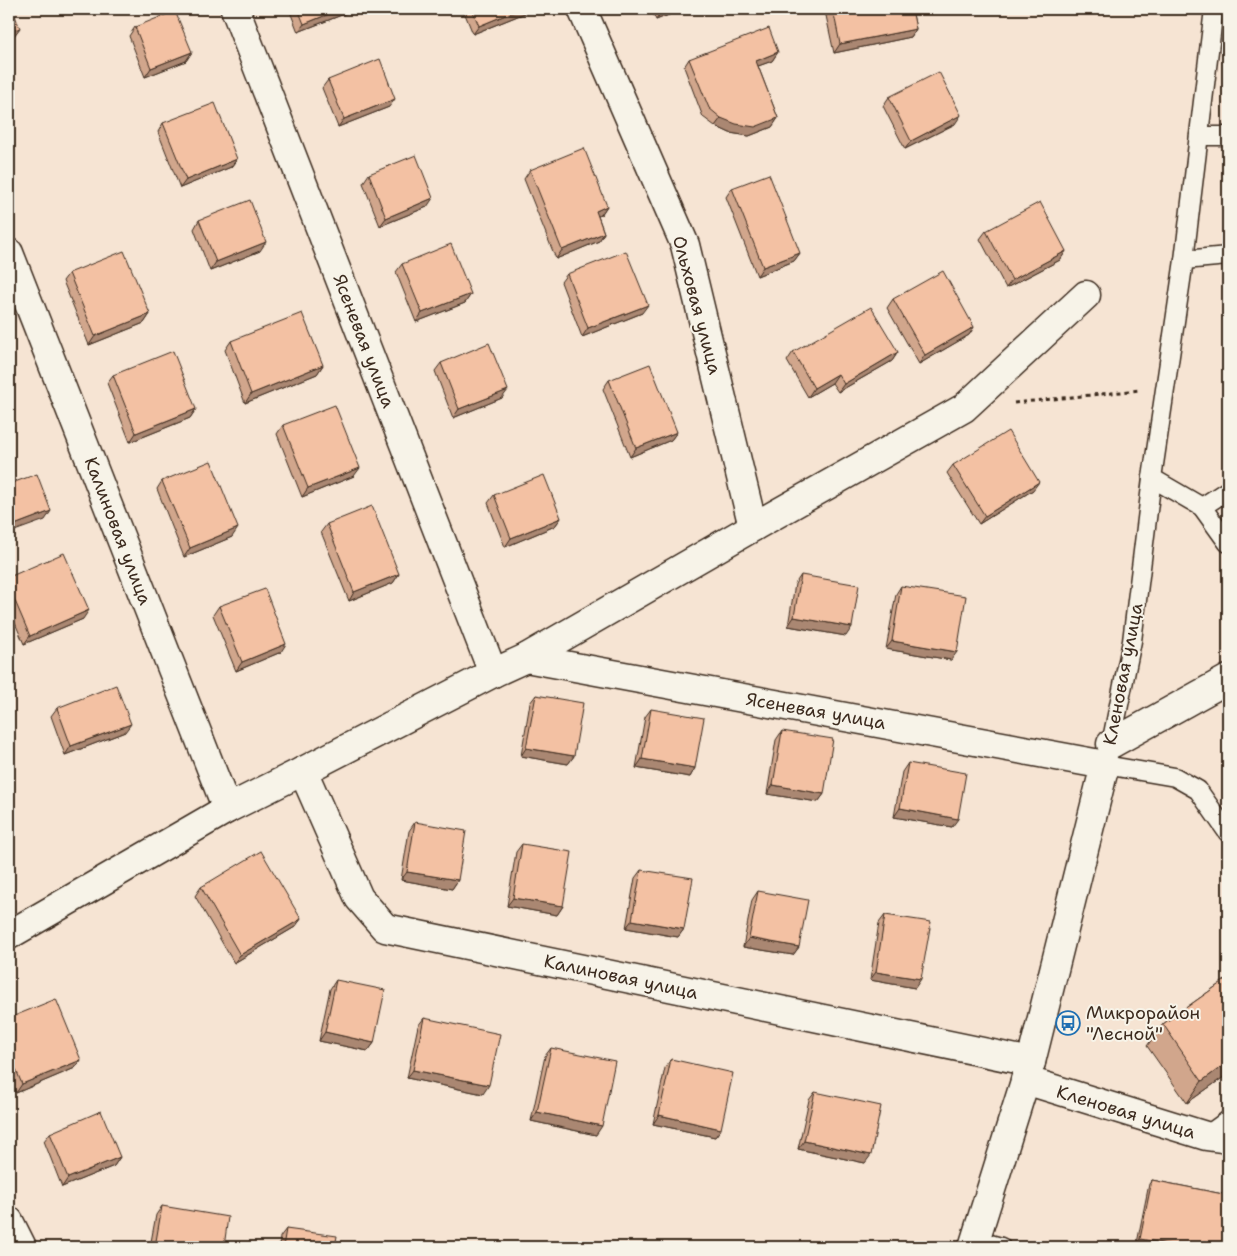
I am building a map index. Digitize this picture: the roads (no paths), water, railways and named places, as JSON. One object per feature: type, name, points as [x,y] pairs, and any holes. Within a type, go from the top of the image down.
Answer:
[{"type":"street","name":"Ясеневая улица","points":[[235,9],[493,673]]},
{"type":"street","name":"Ольховая улица","points":[[582,9],[685,244],[753,527]]},
{"type":"street","name":"Калиновая улица","points":[[9,254],[227,808]]},
{"type":"street","points":[[9,935],[227,808],[526,658],[964,408],[1086,295]]},
{"type":"street","name":"Ясеневая улица","points":[[526,658],[1108,754]]},
{"type":"street","points":[[1108,754],[1228,679]]},
{"type":"street","name":"Кленовая улица","points":[[974,1243],[1028,1071],[1108,754]]},
{"type":"street","name":"Калиновая улица","points":[[303,771],[359,898],[385,928],[1028,1071]]},
{"type":"street","name":"Кленовая улица","points":[[1028,1071],[1217,1138]]},
{"type":"street","points":[[9,1221],[22,1247]]},
{"type":"lane","name":"Кленовая улица","points":[[1108,754],[1132,641],[1152,478],[1184,260],[1214,9]]},
{"type":"lane","points":[[1199,136],[1228,136]]},
{"type":"lane","points":[[1184,260],[1228,256]]},
{"type":"lane","points":[[1152,478],[1202,507],[1228,543]]},
{"type":"lane","points":[[1202,507],[1228,490]]},
{"type":"lane","points":[[1108,754],[1175,777],[1198,790],[1228,833]]},
{"type":"lane","points":[[1217,1138],[1228,1120]]},
{"type":"lane","points":[[974,1243],[1001,1247]]},
{"type":"place","name":"Микрорайон \"Лесной\"","points":[[1068,1023]]}]
